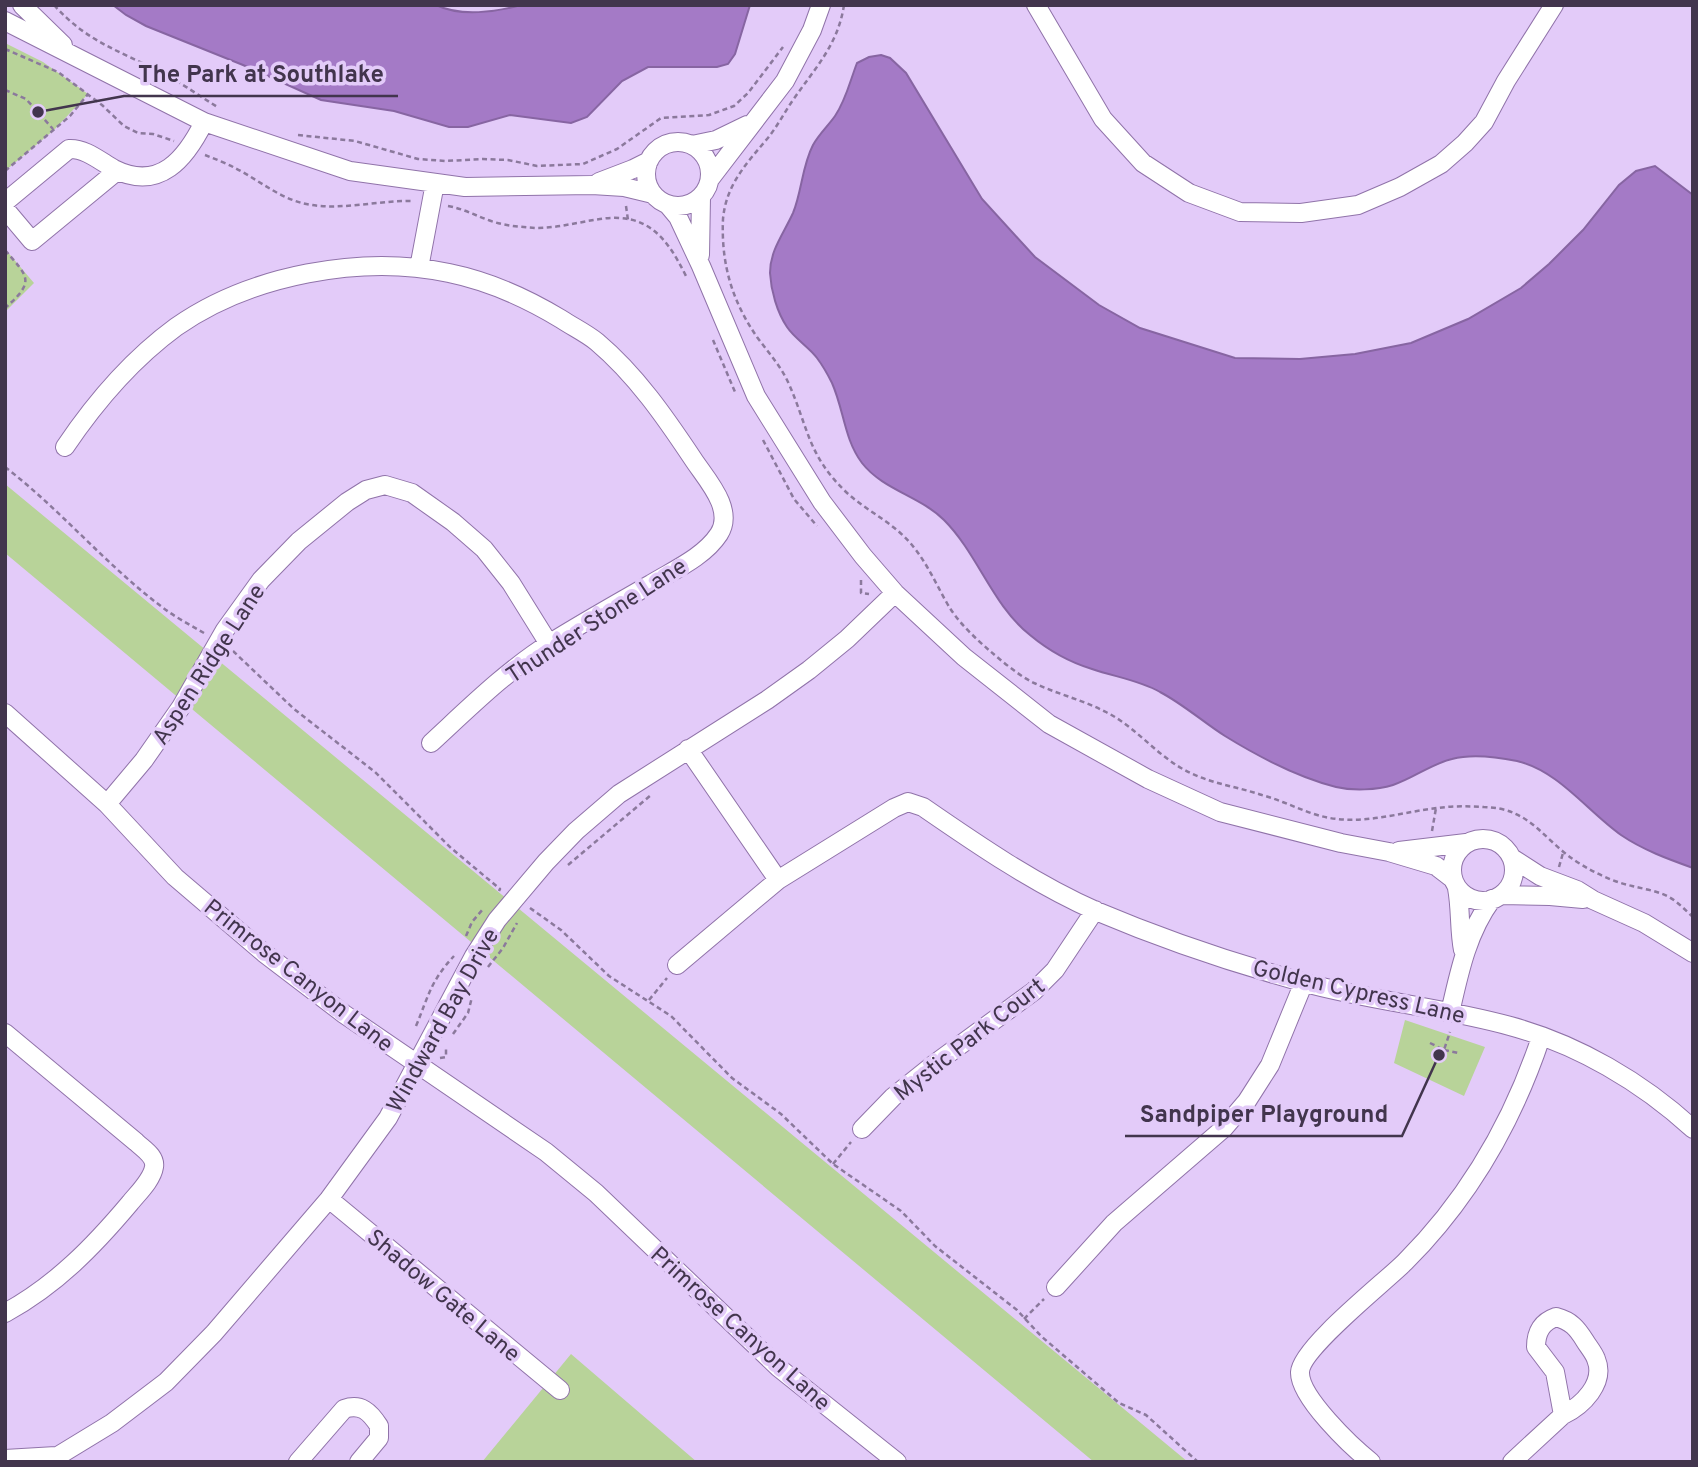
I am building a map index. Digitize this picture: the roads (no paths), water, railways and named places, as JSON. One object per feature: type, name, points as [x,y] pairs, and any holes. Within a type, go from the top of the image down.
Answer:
[{"type":"street","points":[[22,5],[71,53]]},
{"type":"street","points":[[701,266],[701,197],[710,179],[785,81],[807,41],[821,5]]},
{"type":"street","points":[[1036,5],[1103,120],[1143,163],[1189,192],[1240,212],[1301,213],[1358,205],[1400,187],[1441,164],[1465,143],[1483,122],[1506,80],[1554,5]]},
{"type":"street","points":[[5,21],[204,122],[350,172],[465,187],[592,185],[624,187],[653,194],[678,217],[756,396],[822,502],[895,593],[964,657],[1049,724],[1148,779],[1220,812],[1341,843],[1389,852],[1436,866],[1472,899],[1550,895],[1593,900]]},
{"type":"street","points":[[692,145],[716,141],[756,120]]},
{"type":"street","points":[[5,202],[69,149],[86,153],[117,171],[133,175],[148,175],[166,170],[180,161],[190,149],[204,122]]},
{"type":"street","points":[[592,185],[649,161],[663,146],[683,142],[692,145],[707,159],[710,179]]},
{"type":"street","points":[[649,161],[646,178],[653,194]]},
{"type":"street","points":[[5,209],[32,241],[117,171]]},
{"type":"street","points":[[65,447],[106,391],[137,359],[178,326],[224,301],[278,279],[324,269],[419,268],[435,183]]},
{"type":"street","points":[[668,205],[686,205],[701,197]]},
{"type":"street","name":"Thunder Stone Lane","points":[[419,268],[450,273],[499,288],[543,308],[595,340],[660,409],[721,501],[725,521],[720,533],[706,549],[549,644],[486,692],[431,743]]},
{"type":"street","name":"Aspen Ridge Lane","points":[[107,804],[144,760],[181,707],[225,630],[261,580],[299,541],[366,490],[385,485],[412,493],[453,522],[491,557],[511,583],[549,644]]},
{"type":"street","name":"Windward Bay Drive","points":[[5,1460],[52,1459],[112,1423],[166,1382],[214,1332],[329,1199],[388,1118],[474,956],[497,920],[553,855],[600,810],[643,777],[767,700],[809,670],[847,639],[895,593]]},
{"type":"street","name":"Primrose Canyon Lane","points":[[5,713],[107,804],[175,877],[264,953],[344,1014],[546,1152],[596,1193],[779,1368],[897,1462]]},
{"type":"street","points":[[677,965],[708,936],[778,880],[688,749]]},
{"type":"street","name":"Golden Cypress Lane","points":[[778,880],[908,802],[923,807],[1026,873],[1095,910],[1204,951],[1304,982],[1511,1026],[1620,1074],[1648,1092],[1693,1129]]},
{"type":"street","points":[[1389,852],[1466,843],[1476,839],[1498,842],[1506,849],[1512,858],[1512,879],[1476,923],[1463,954]]},
{"type":"street","points":[[1450,1013],[1463,954],[1461,908],[1453,860],[1458,850],[1466,843]]},
{"type":"street","points":[[1512,858],[1540,876],[1577,890],[1644,923],[1693,953]]},
{"type":"street","name":"Mystic Park Court","points":[[862,1129],[893,1097],[1034,991],[1055,970],[1095,910]]},
{"type":"street","points":[[1056,1287],[1114,1223],[1224,1128],[1247,1101],[1270,1065],[1304,982]]},
{"type":"street","points":[[5,1033],[152,1156],[154,1167],[146,1183],[87,1252],[31,1299],[5,1313]]},
{"type":"street","points":[[1368,1461],[1311,1402],[1302,1385],[1300,1370],[1310,1353],[1406,1262],[1461,1197],[1503,1130],[1531,1068],[1541,1037]]},
{"type":"street","name":"Shadow Gate Lane","points":[[329,1199],[560,1390]]},
{"type":"street","points":[[1512,1462],[1563,1415],[1576,1409],[1596,1385],[1599,1371],[1596,1359],[1577,1329],[1567,1320],[1556,1317],[1542,1326],[1536,1336],[1536,1347],[1555,1371],[1563,1415]]},
{"type":"street","points":[[298,1462],[344,1409],[355,1405],[364,1408],[379,1426],[379,1438],[359,1462]]},
{"type":"place","name":"The Park at Southlake","points":[[38,112]]},
{"type":"place","name":"Sandpiper Playground","points":[[1439,1055]]}]
